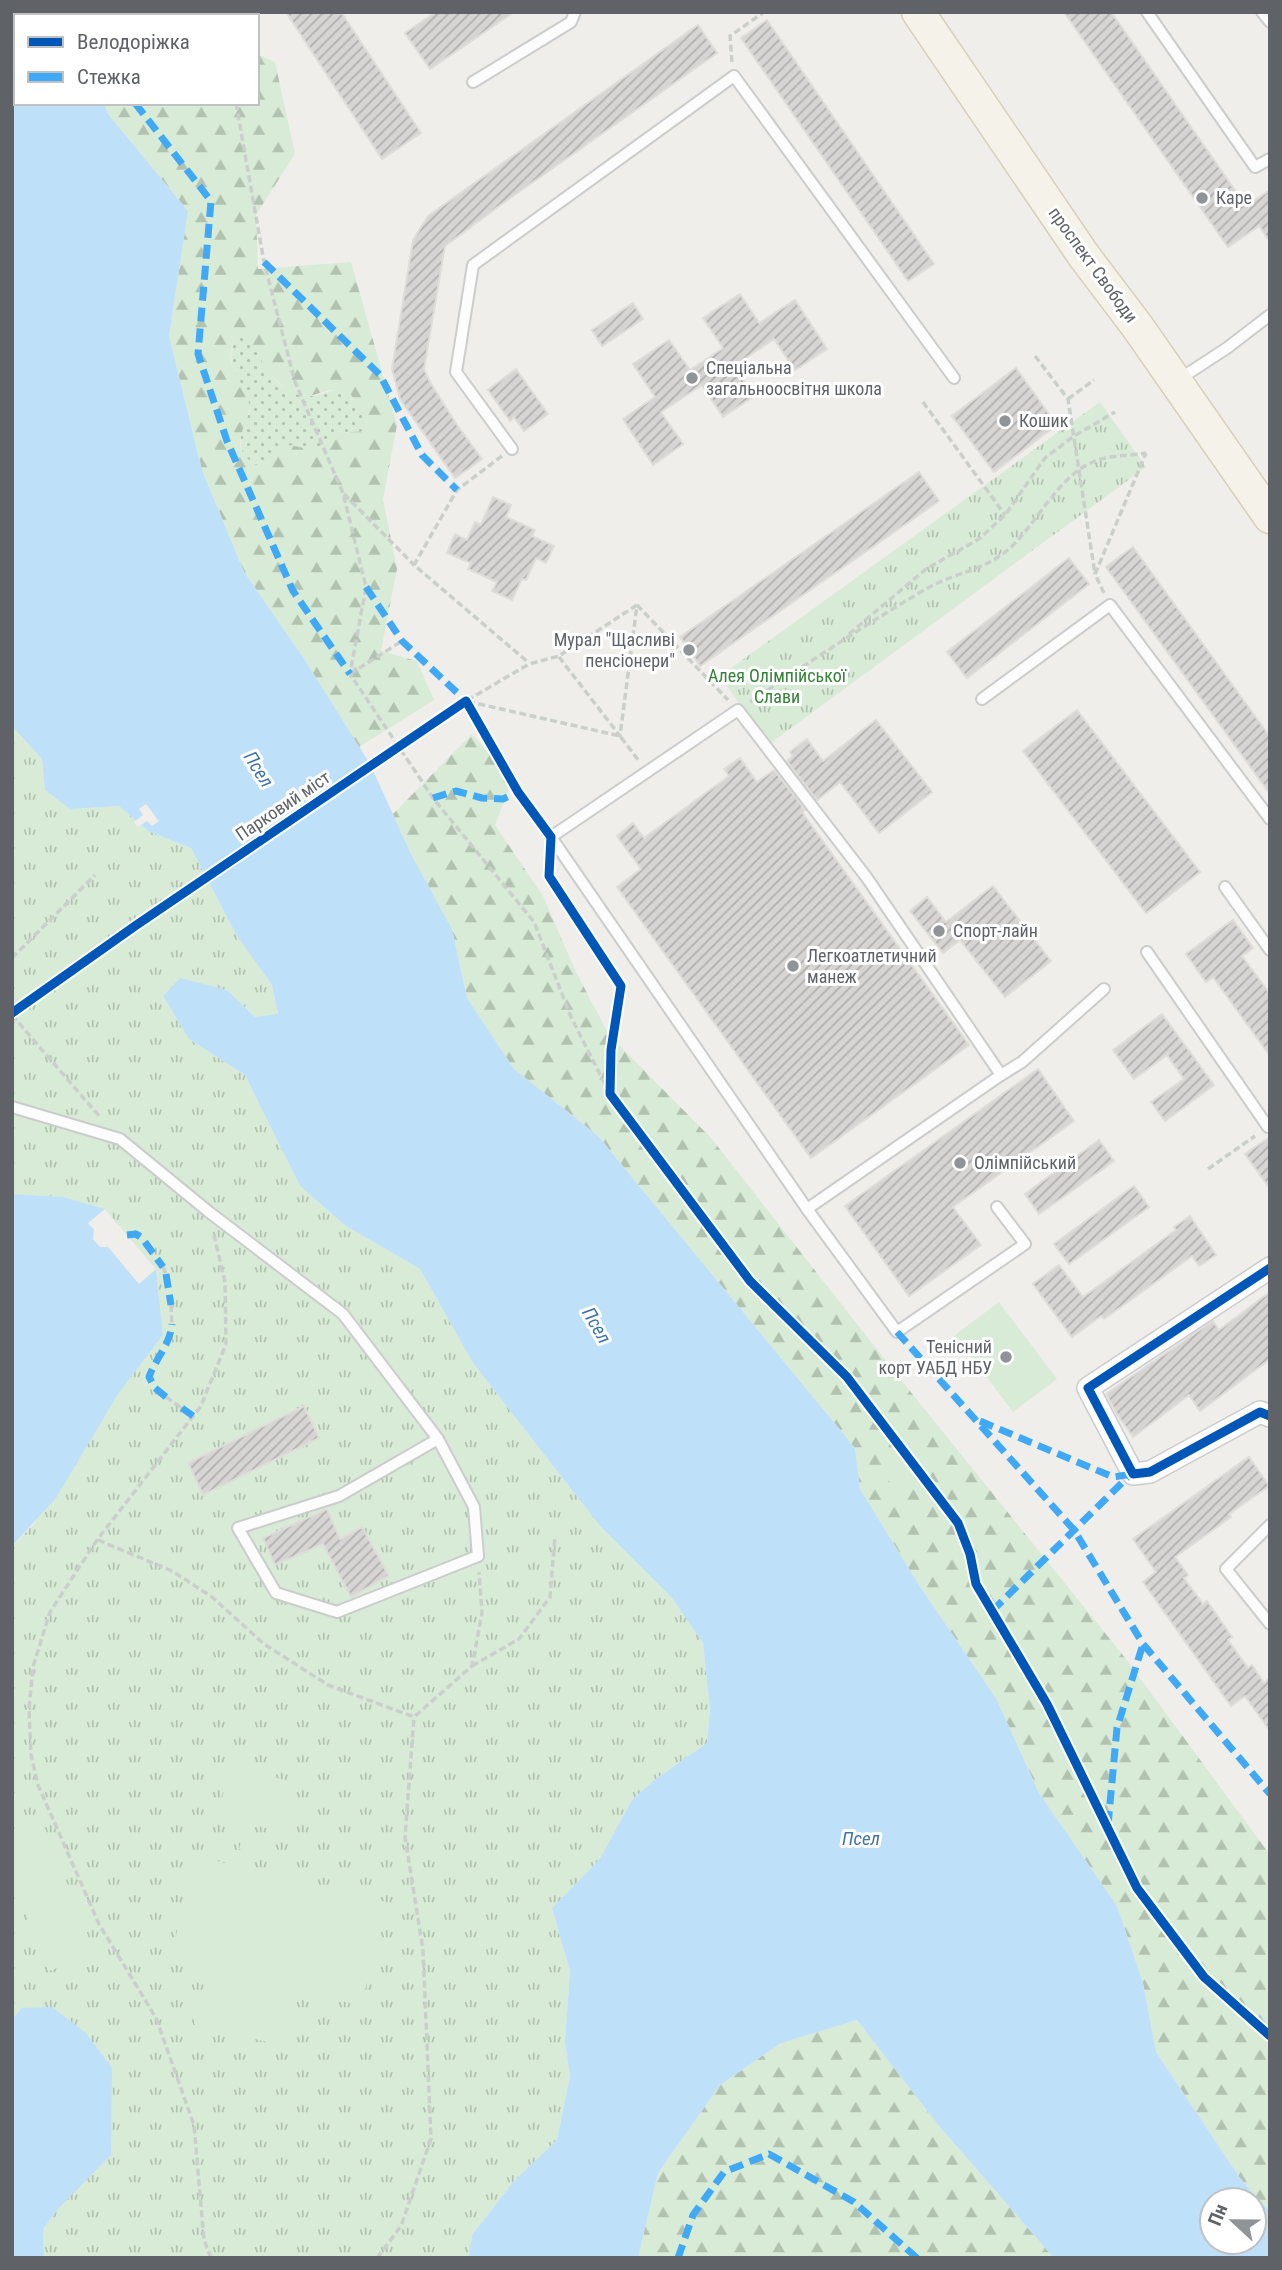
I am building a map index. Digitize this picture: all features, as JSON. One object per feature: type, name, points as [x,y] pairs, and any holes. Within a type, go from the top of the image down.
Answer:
[{"type":"main road","name":"проспект Свободи","points":[[918,12],[1084,256],[1270,517]]},
{"type":"street","points":[[1270,1268],[1088,1388],[1133,1475],[1150,1472],[1260,1412],[1270,1416]]},
{"type":"lane","points":[[473,82],[571,22],[576,12]]},
{"type":"lane","points":[[1147,12],[1255,167],[1270,159]]},
{"type":"lane","points":[[1262,12],[1270,22]]},
{"type":"lane","points":[[512,449],[456,372],[473,265],[734,76],[954,378]]},
{"type":"lane","points":[[1176,382],[1270,315]]},
{"type":"lane","points":[[982,699],[1110,605],[1270,819]]},
{"type":"lane","points":[[997,1207],[1025,1244],[897,1332],[807,1209],[551,837],[738,710],[867,878],[1001,1075]]},
{"type":"lane","points":[[1225,887],[1270,950]]},
{"type":"lane","points":[[1147,952],[1268,1127]]},
{"type":"lane","points":[[807,1209],[1022,1062],[1104,989]]},
{"type":"lane","points":[[12,1107],[120,1139],[209,1212],[344,1314],[438,1439],[474,1507],[478,1556],[337,1612],[276,1593],[238,1528],[339,1496],[438,1439]]},
{"type":"lane","points":[[1270,1525],[1226,1569],[1270,1624]]},
{"type":"path","points":[[734,76],[730,36],[764,12]]},
{"type":"path","points":[[236,105],[264,262],[295,382],[343,493],[366,587],[351,674],[433,798],[534,922],[571,1017],[610,1094],[750,1281],[847,1377],[958,1523],[970,1554],[976,1584],[1047,1704],[1137,1888],[1204,1977]]},
{"type":"path","points":[[1035,356],[1068,399],[1095,574],[1110,605]]},
{"type":"path","points":[[1068,399],[1094,380]]},
{"type":"path","points":[[923,402],[1005,515]]},
{"type":"path","points":[[839,642],[926,569],[979,539],[1005,515],[1045,458],[1073,436],[1115,412]]},
{"type":"path","points":[[414,565],[457,490],[512,449]]},
{"type":"path","points":[[637,605],[738,710],[839,642],[928,587],[951,576],[976,569],[1004,553],[1036,518],[1057,489],[1093,462],[1146,453],[1095,574]]},
{"type":"path","points":[[343,493],[414,565],[529,664]]},
{"type":"path","points":[[620,736],[637,605]]},
{"type":"path","points":[[351,674],[402,641]]},
{"type":"path","points":[[559,656],[648,772]]},
{"type":"path","points":[[466,701],[518,792],[551,837],[549,876],[621,986],[611,1049],[610,1094]]},
{"type":"path","points":[[466,701],[620,736]]},
{"type":"path","points":[[12,958],[95,875]]},
{"type":"path","points":[[12,1014],[120,1139]]},
{"type":"path","points":[[1209,1169],[1268,1127]]},
{"type":"path","points":[[209,1212],[225,1282],[226,1345],[201,1406],[97,1540],[50,1612],[33,1667],[29,1710],[31,1755],[38,1785],[99,1924],[156,2018],[194,2125],[204,2240],[211,2258]]},
{"type":"path","points":[[163,1267],[166,1274]]},
{"type":"path","points":[[171,1305],[172,1324]]},
{"type":"path","points":[[166,1397],[182,1408]]},
{"type":"path","points":[[377,2258],[401,2226],[431,2139],[423,1950],[405,1837],[414,1717],[472,1666],[519,1639],[550,1597],[555,1537]]},
{"type":"path","points":[[97,1540],[172,1571],[212,1597],[264,1644],[328,1685],[414,1717]]},
{"type":"path","points":[[472,1666],[482,1613],[478,1556]]},
{"type":"green space","points":[[74,12],[214,12],[214,14]]},
{"type":"green space","points":[[259,55],[275,62],[295,154],[256,215],[258,269],[351,262],[397,425],[383,499],[397,569],[381,651],[417,661],[434,700],[359,747],[303,657],[244,572],[202,470],[169,336],[188,211],[108,114],[105,105],[259,105]],"holes":[[[245,330],[268,372],[289,393],[310,396],[330,390],[350,394],[363,411],[365,431],[340,433],[321,451],[286,445],[268,463],[258,466],[247,458],[240,443],[249,403],[230,356],[236,335]]]},
{"type":"green space","points":[[245,330],[269,371],[284,388],[294,394],[307,396],[331,391],[350,394],[363,411],[365,431],[340,433],[321,451],[286,446],[268,463],[258,466],[250,461],[241,448],[241,434],[250,411],[237,383],[231,355],[236,335]]},
{"type":"green space","name":"Алея Олімпійської Слави","points":[[1100,402],[1146,467],[768,745],[720,676]]},
{"type":"green space","points":[[12,726],[42,759],[45,790],[70,809],[119,806],[148,831],[191,848],[237,936],[272,985],[278,1015],[255,1017],[227,990],[163,996],[189,1039],[245,1075],[300,1186],[346,1226],[420,1269],[473,1363],[600,1526],[672,1598],[703,1643],[710,1709],[707,1743],[653,1781],[632,1800],[599,1860],[552,1908],[570,1971],[565,2042],[570,2076],[557,2140],[514,2181],[472,2235],[469,2258],[44,2258],[43,2229],[58,2209],[22,2008],[12,2019],[12,1546],[33,1525],[118,1394],[163,1335],[156,1269],[148,1261],[63,1197],[12,1194]]},
{"type":"green space","points":[[472,734],[512,781],[495,825],[543,896],[576,972],[609,1035],[711,1138],[897,1375],[1126,1659],[1270,1855],[1270,2212],[1268,2186],[1247,2186],[1240,2178],[1156,2052],[1143,1983],[1117,1906],[1039,1793],[997,1700],[919,1585],[860,1489],[855,1448],[598,1136],[514,1069],[467,998],[452,929],[412,856],[393,814]]},
{"type":"green space","name":"Тенісний корт УАБД НБУ","points":[[999,1302],[1057,1379],[1013,1412],[955,1335]]},
{"type":"green space","points":[[892,1464],[908,1486],[898,1493],[882,1471]]},
{"type":"green space","points":[[229,1767],[298,1783],[287,1833],[218,1817]]},
{"type":"green space","points":[[45,1828],[95,1953],[49,1971],[12,1878],[12,1841]]},
{"type":"green space","points":[[244,1831],[274,1839],[270,1856],[239,1849]]},
{"type":"green space","points":[[196,1856],[387,1902],[361,2006],[298,1990],[284,2046],[194,2024],[208,1968],[170,1959]]},
{"type":"green space","points":[[857,2020],[939,2126],[1054,2258],[638,2258],[658,2173],[720,2085],[781,2043]]},
{"type":"water","name":"Псел","points":[[12,12],[74,14],[14,14],[14,105],[105,105],[108,114],[188,211],[169,336],[202,470],[244,572],[303,657],[370,764],[412,856],[452,929],[467,998],[514,1069],[598,1136],[855,1448],[860,1489],[919,1585],[997,1700],[1039,1793],[1117,1906],[1143,1983],[1156,2052],[1247,2186],[1198,2186],[1198,2256],[1268,2256],[1268,2210],[1270,2258],[1054,2258],[939,2126],[857,2020],[781,2043],[720,2085],[658,2173],[638,2258],[469,2258],[472,2235],[514,2181],[557,2140],[570,2076],[565,2042],[570,1971],[552,1908],[599,1860],[632,1800],[653,1781],[707,1743],[710,1709],[703,1643],[672,1598],[600,1526],[473,1363],[420,1269],[346,1226],[300,1186],[245,1075],[189,1039],[163,996],[180,978],[227,990],[255,1017],[278,1014],[272,985],[237,936],[191,848],[148,831],[119,806],[70,809],[45,790],[42,759],[12,726]]},
{"type":"water","points":[[12,1194],[63,1197],[105,1209],[156,1269],[163,1335],[118,1394],[56,1498],[12,1546]]},
{"type":"water","points":[[52,2007],[86,2033],[112,2068],[111,2155],[58,2209],[43,2229],[44,2258],[12,2258],[12,2019],[22,2008]]},
{"type":"pier","points":[[146,804],[159,821],[152,826],[147,821],[138,827],[134,822],[143,815],[139,809]]},
{"type":"pier","points":[[105,1209],[156,1269],[139,1284],[108,1247],[100,1247],[93,1239],[94,1230],[88,1223]]},
{"type":"building","points":[[286,12],[341,12],[421,133],[382,159]]},
{"type":"building","points":[[436,12],[514,12],[430,69],[405,33]]},
{"type":"building","points":[[1064,12],[1111,12],[1246,206],[1270,190],[1270,242],[1259,226],[1228,247]]},
{"type":"building","points":[[767,20],[934,264],[908,281],[741,38]]},
{"type":"building","points":[[698,25],[717,53],[445,246],[424,369],[457,425],[482,459],[455,478],[400,399],[392,369],[413,240],[428,216]]},
{"type":"building","name":"Спеціальна загальноосвітня школа","points":[[740,294],[759,323],[795,300],[827,349],[795,370],[774,339],[734,366],[754,396],[723,417],[702,385],[661,412],[683,444],[653,465],[623,419],[655,397],[633,364],[669,340],[690,370],[723,348],[703,318]]},
{"type":"building","points":[[633,303],[643,319],[602,346],[592,330]]},
{"type":"building","name":"Кошик","points":[[1016,368],[1057,425],[994,472],[952,416]]},
{"type":"building","points":[[516,369],[548,414],[524,431],[514,417],[510,421],[488,390]]},
{"type":"building","points":[[919,472],[939,501],[700,666],[680,637]]},
{"type":"building","points":[[493,497],[511,505],[506,517],[535,530],[532,536],[554,546],[546,563],[536,558],[526,580],[522,579],[512,600],[492,591],[497,582],[468,569],[471,563],[447,553],[455,534],[467,540],[475,522],[481,525]]},
{"type":"building","points":[[1133,547],[1270,737],[1270,794],[1106,567]]},
{"type":"building","points":[[1069,558],[1089,584],[967,678],[947,652]]},
{"type":"building","points":[[1077,710],[1200,872],[1146,913],[1023,751]]},
{"type":"building","points":[[876,720],[932,792],[879,833],[840,782],[817,800],[787,761],[793,756],[790,752],[807,739],[823,761]]},
{"type":"building","name":"Легкоатлетичний манеж","points":[[740,758],[757,782],[774,770],[805,810],[802,812],[969,1045],[811,1158],[617,887],[641,869],[617,836],[633,823],[644,838],[729,776],[724,769]]},
{"type":"building","points":[[993,886],[1051,961],[1005,997],[960,940],[943,953],[910,911],[927,897],[946,922]]},
{"type":"building","points":[[1233,920],[1253,948],[1242,956],[1270,994],[1270,1056],[1213,977],[1206,982],[1186,954]]},
{"type":"building","points":[[1162,1014],[1214,1085],[1165,1121],[1151,1102],[1184,1079],[1167,1055],[1134,1079],[1113,1050]]},
{"type":"building","name":"Олімпійський","points":[[1038,1069],[1074,1121],[953,1207],[981,1245],[909,1296],[845,1206]]},
{"type":"building","points":[[1270,1137],[1270,1189],[1245,1154]]},
{"type":"building","points":[[1099,1140],[1114,1161],[1039,1214],[1025,1194]]},
{"type":"building","points":[[1134,1186],[1149,1207],[1069,1264],[1054,1244]]},
{"type":"building","points":[[1190,1216],[1216,1255],[1199,1266],[1192,1256],[1104,1319],[1101,1316],[1072,1337],[1033,1284],[1059,1265],[1083,1297],[1176,1230],[1174,1227]]},
{"type":"building","points":[[1270,1292],[1270,1359],[1200,1411],[1189,1395],[1133,1437],[1106,1394],[1213,1321],[1219,1330]]},
{"type":"building","points":[[304,1406],[319,1438],[203,1495],[188,1463]]},
{"type":"building","points":[[1249,1457],[1269,1486],[1175,1557],[1188,1575],[1184,1578],[1203,1604],[1207,1601],[1232,1637],[1228,1640],[1248,1668],[1252,1665],[1264,1683],[1270,1678],[1270,1731],[1245,1696],[1231,1706],[1143,1582],[1156,1572],[1133,1539]]},
{"type":"building","points":[[327,1509],[340,1539],[362,1527],[389,1576],[351,1597],[323,1544],[275,1565],[263,1538]]},
{"type":"marked path","points":[[137,105],[211,201],[198,354],[227,441],[293,591],[350,674]]},
{"type":"marked path","points":[[264,262],[380,375],[422,455],[457,490]]},
{"type":"marked path","points":[[366,587],[402,641],[466,701]]},
{"type":"marked path","points":[[433,798],[456,791],[482,798],[503,799],[518,792]]},
{"type":"marked path","points":[[127,1235],[136,1234],[142,1238],[163,1267]]},
{"type":"marked path","points":[[166,1274],[171,1305]]},
{"type":"marked path","points":[[166,1397],[155,1388],[149,1377],[169,1338],[172,1324]]},
{"type":"marked path","points":[[897,1332],[1074,1530],[1143,1644],[1270,1794]]},
{"type":"marked path","points":[[182,1408],[193,1416]]},
{"type":"marked path","points":[[980,1421],[1113,1477],[1133,1474]]},
{"type":"marked path","points":[[992,1611],[1130,1475]]},
{"type":"marked path","points":[[1108,1825],[1117,1728],[1143,1644]]},
{"type":"marked path","points":[[678,2258],[693,2215],[724,2172],[769,2154],[854,2202],[917,2258]]},
{"type":"cycle path","name":"Парковий міст","points":[[12,1013],[466,701],[518,792],[551,837],[549,876],[621,986],[611,1050],[610,1094],[750,1281],[847,1377],[958,1523],[970,1554],[976,1584],[1047,1704],[1137,1888],[1204,1977],[1270,2036]]},
{"type":"cycle path","points":[[1270,1268],[1088,1388],[1133,1474],[1150,1472],[1260,1412],[1270,1416]]},
{"type":"place","name":"Каре","points":[[1202,198]]},
{"type":"place","name":"Спеціальна загальноосвітня школа","points":[[692,378]]},
{"type":"place","name":"Кошик","points":[[1005,421]]},
{"type":"place","name":"Мурал \"Щасливі пенсіонери\"","points":[[689,650]]},
{"type":"place","name":"Спорт-лайн","points":[[939,931]]},
{"type":"place","name":"Легкоатлетичний манеж","points":[[793,966]]},
{"type":"place","name":"Олімпійський","points":[[960,1163]]},
{"type":"place","name":"Тенісний корт УАБД НБУ","points":[[1006,1357]]}]
